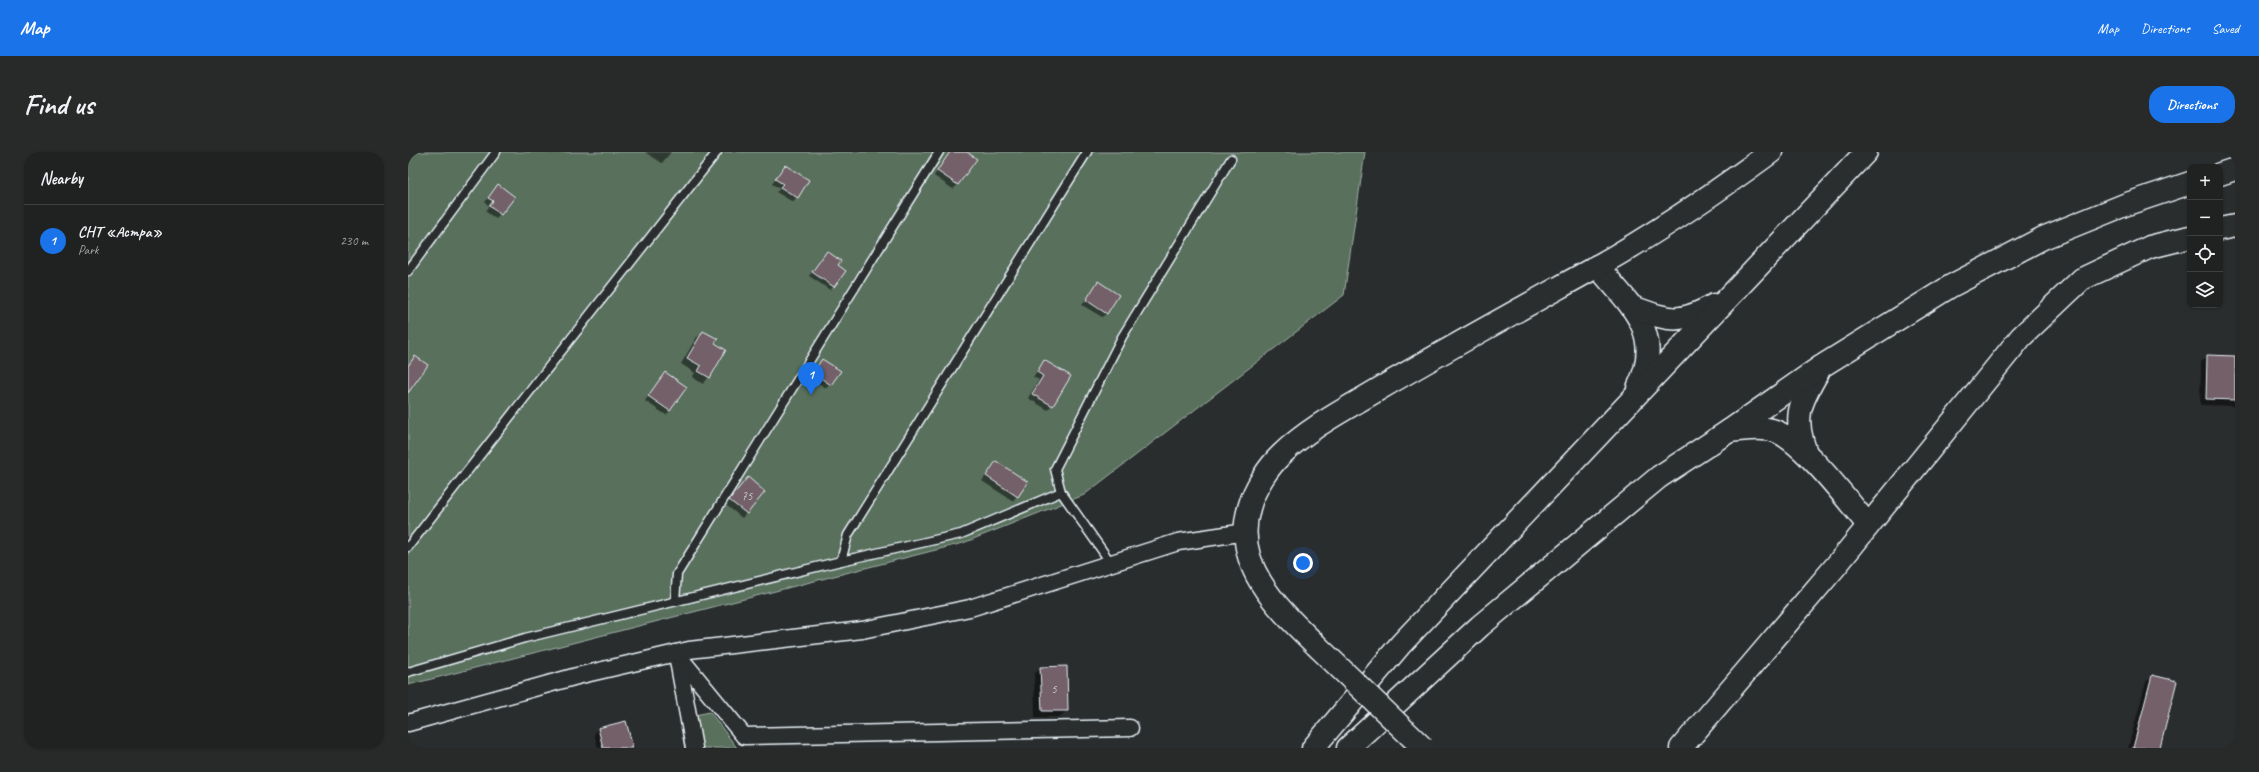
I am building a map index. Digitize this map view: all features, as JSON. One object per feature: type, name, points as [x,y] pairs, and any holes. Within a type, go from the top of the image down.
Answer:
[{"type":"street","points":[[1422,748],[1316,645],[1268,594],[1256,576],[1249,556],[1246,532],[1248,508],[1259,485],[1281,454],[1318,426],[1436,355],[1597,266],[1669,222],[1771,152]]},
{"type":"street","points":[[1313,748],[1401,644],[1866,152]]},
{"type":"street","points":[[2223,173],[2235,169]]},
{"type":"street","points":[[1348,748],[1492,616],[1659,477],[1729,431],[1822,366],[1951,286],[2043,238],[2127,204],[2187,184]]},
{"type":"street","points":[[2223,228],[2235,226]]},
{"type":"street","points":[[1681,748],[1868,525],[2021,337],[2082,279],[2150,247],[2187,238]]},
{"type":"street","points":[[1597,266],[1632,307],[1644,327],[1649,350],[1646,371],[1634,396]]},
{"type":"street","points":[[1632,307],[1660,317],[1677,320],[1694,317],[1727,298]]},
{"type":"street","points":[[1806,453],[1799,433],[1798,414],[1804,395],[1822,366]]},
{"type":"street","points":[[1729,431],[1756,429],[1774,431],[1789,438],[1806,453],[1868,525]]},
{"type":"street","points":[[411,720],[577,676],[676,653],[870,629],[970,608],[1178,542],[1246,532]]},
{"type":"street","points":[[676,653],[744,736],[1130,728]]},
{"type":"street","points":[[676,653],[694,748]]},
{"type":"lane","points":[[408,271],[496,152]]},
{"type":"lane","points":[[408,547],[717,152]]},
{"type":"lane","points":[[675,601],[677,574],[939,152]]},
{"type":"lane","points":[[841,561],[848,534],[1087,152]]},
{"type":"lane","points":[[1111,563],[1061,492],[1055,469],[1122,337],[1231,159]]},
{"type":"lane","points":[[408,672],[525,638],[841,561],[961,534],[1061,492]]},
{"type":"green space","points":[[408,152],[1365,152],[1344,295],[1084,495],[963,543],[408,685]]},
{"type":"green space","points":[[710,712],[737,748],[703,748],[695,715]]},
{"type":"building","points":[[950,152],[967,152],[977,159],[958,185],[937,171]]},
{"type":"building","points":[[785,165],[809,180],[798,198],[780,187],[783,184],[775,179]]},
{"type":"building","points":[[498,184],[515,197],[501,215],[489,206],[493,201],[488,198]]},
{"type":"building","points":[[827,251],[841,261],[838,265],[846,271],[834,287],[812,272]]},
{"type":"building","points":[[1098,281],[1119,295],[1107,314],[1086,300]]},
{"type":"building","points":[[703,331],[718,339],[715,343],[726,350],[710,378],[698,371],[701,366],[687,358]]},
{"type":"building","points":[[2207,355],[2235,356],[2235,400],[2206,399]]},
{"type":"building","points":[[415,356],[428,365],[408,393],[408,366]]},
{"type":"building","points":[[822,359],[841,371],[831,385],[813,373]]},
{"type":"building","points":[[1044,360],[1071,376],[1053,406],[1032,394],[1043,376],[1037,372]]},
{"type":"building","points":[[665,372],[687,387],[670,411],[648,396]]},
{"type":"building","points":[[996,461],[1028,482],[1018,497],[986,476]]},
{"type":"building","points":[[748,477],[765,492],[747,514],[729,500]]},
{"type":"building","points":[[1067,666],[1068,711],[1042,711],[1040,667]]},
{"type":"building","points":[[2152,675],[2177,681],[2160,748],[2133,748]]},
{"type":"building","points":[[626,721],[633,748],[603,748],[598,728]]},
{"type":"place","name":"СНТ «Астра»","points":[[811,395]]}]
